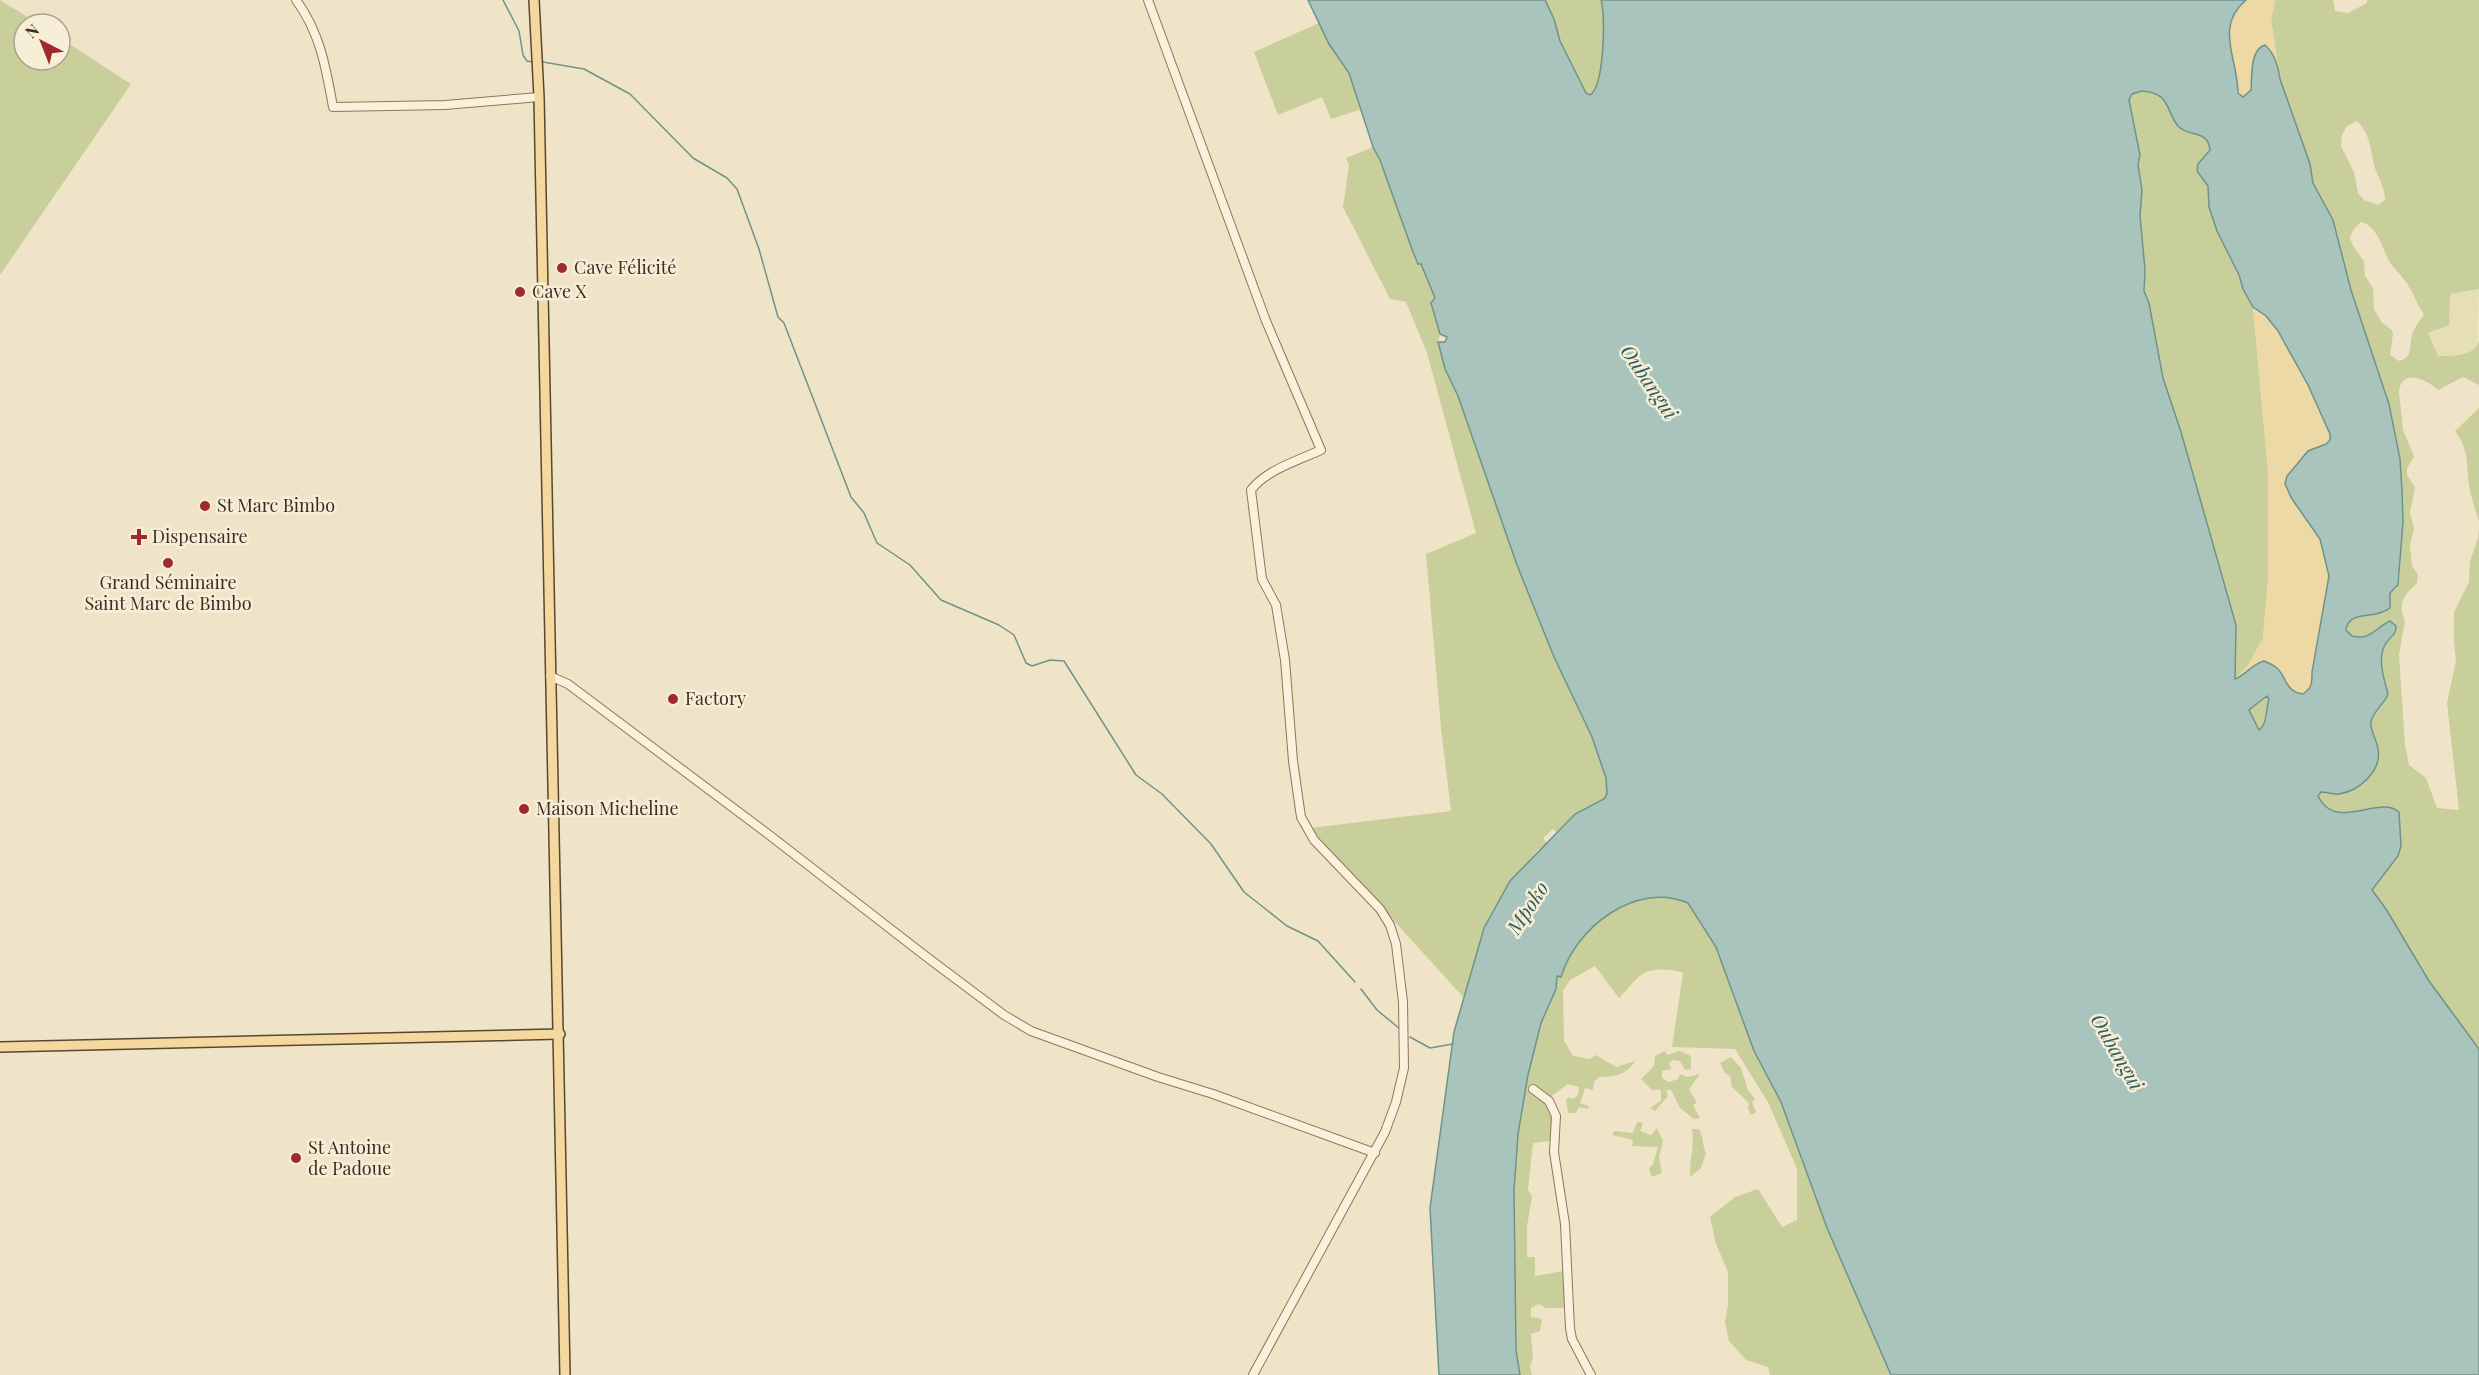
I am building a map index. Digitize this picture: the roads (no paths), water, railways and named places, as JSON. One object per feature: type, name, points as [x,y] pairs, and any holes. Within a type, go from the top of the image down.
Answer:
[{"type":"main road","points":[[534,0],[539,97],[550,676],[560,1034],[565,1375]]},
{"type":"main road","points":[[0,1047],[560,1034]]},
{"type":"street","points":[[296,0],[311,24],[322,50],[333,107],[445,105],[539,97]]},
{"type":"street","points":[[1148,0],[1266,321],[1321,450],[1258,481],[1251,490],[1262,579],[1276,606],[1283,649],[1293,761],[1302,818],[1314,840],[1380,909],[1390,925],[1396,944],[1403,1002],[1404,1068],[1394,1109],[1375,1154],[1253,1375]]},
{"type":"street","points":[[550,676],[568,684],[768,834],[935,964],[1004,1015],[1031,1031],[1213,1094],[1375,1154]]},
{"type":"street","points":[[1533,1089],[1549,1101],[1556,1116],[1554,1152],[1565,1224],[1570,1328],[1572,1339],[1592,1375]]},
{"type":"water","points":[[1308,0],[1545,0],[1554,19],[1560,41],[1586,93],[1590,95],[1598,79],[1603,51],[1601,0],[2246,0],[2236,10],[2229,32],[2238,93],[2243,97],[2251,90],[2254,57],[2265,45],[2276,60],[2280,79],[2310,164],[2313,183],[2333,220],[2351,290],[2389,404],[2400,459],[2403,522],[2398,585],[2390,593],[2390,608],[2378,614],[2352,619],[2346,630],[2352,636],[2363,637],[2390,621],[2396,626],[2384,648],[2381,661],[2388,694],[2371,722],[2378,757],[2368,779],[2354,789],[2339,794],[2321,792],[2318,796],[2326,807],[2335,812],[2346,813],[2380,807],[2391,808],[2399,812],[2401,846],[2398,856],[2372,890],[2429,981],[2479,1049],[2479,1375],[1891,1375],[1827,1228],[1781,1102],[1754,1051],[1716,947],[1688,903],[1668,898],[1648,898],[1611,913],[1580,941],[1561,977],[1557,976],[1556,989],[1541,1023],[1528,1075],[1518,1134],[1514,1190],[1516,1350],[1520,1375],[1439,1375],[1430,1208],[1454,1032],[1484,928],[1510,881],[1575,814],[1604,799],[1607,794],[1606,778],[1592,737],[1554,657],[1517,565],[1458,396],[1445,369],[1438,342],[1445,342],[1447,337],[1440,334],[1431,303],[1435,298],[1421,264],[1418,264],[1413,252],[1380,160],[1373,147],[1349,73],[1329,44]],"holes":[[[2142,91],[2158,95],[2166,103],[2182,130],[2202,136],[2209,143],[2210,150],[2198,164],[2197,171],[2208,186],[2209,207],[2217,231],[2253,307],[2266,316],[2278,331],[2308,385],[2330,434],[2330,440],[2326,444],[2308,451],[2287,476],[2285,484],[2292,499],[2320,539],[2329,576],[2312,682],[2303,694],[2293,691],[2278,669],[2264,661],[2235,679],[2236,625],[2181,432],[2163,378],[2149,303],[2144,291],[2145,270],[2140,216],[2142,190],[2138,165],[2140,155],[2129,100],[2132,94]],[[2267,696],[2269,699],[2265,720],[2259,730],[2249,710]]]},
{"type":"waterway","points":[[503,0],[519,31],[523,55],[527,61],[533,62]]},
{"type":"waterway","points":[[543,62],[584,69],[630,94],[693,158],[727,178],[737,189],[759,249],[778,317],[784,323],[851,497],[864,513],[877,543],[910,565],[941,600],[999,625],[1014,635],[1026,663],[1032,666],[1050,660],[1064,661],[1136,775],[1162,794],[1211,844],[1244,892],[1287,926],[1318,941],[1355,982]]},
{"type":"waterway","points":[[1361,989],[1377,1010],[1400,1029]]},
{"type":"waterway","points":[[1410,1037],[1430,1048],[1453,1044]]},
{"type":"place","name":"Cave Félicité","points":[[562,268]]},
{"type":"place","name":"Cave X","points":[[520,292]]},
{"type":"place","name":"St Marc Bimbo","points":[[205,506]]},
{"type":"place","name":"Dispensaire","points":[[139,537]]},
{"type":"place","name":"Grand Séminaire Saint Marc de Bimbo","points":[[168,563]]},
{"type":"place","name":"Factory","points":[[673,699]]},
{"type":"place","name":"Maison Micheline","points":[[524,809]]},
{"type":"place","name":"St Antoine de Padoue","points":[[296,1158]]},
{"type":"water label","name":"Oubangui","points":[[1649,382]]},
{"type":"water label","name":"Mpoko","points":[[1528,908]]},
{"type":"water label","name":"Oubangui","points":[[2117,1052]]}]
